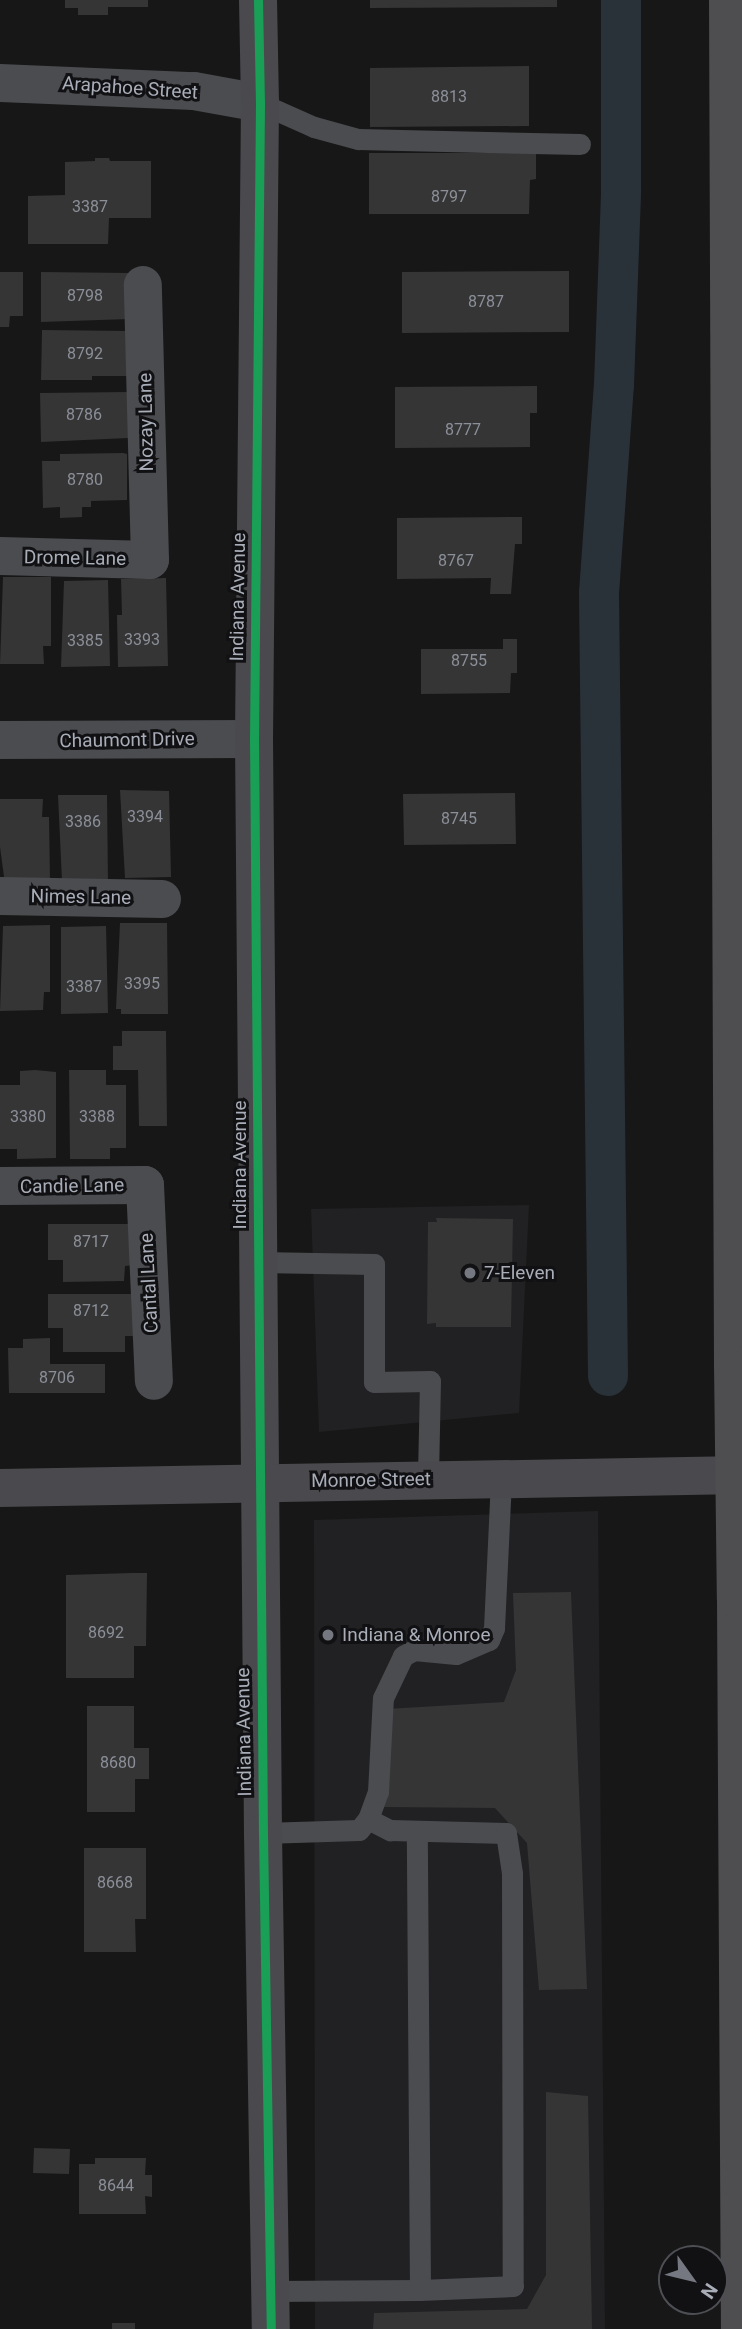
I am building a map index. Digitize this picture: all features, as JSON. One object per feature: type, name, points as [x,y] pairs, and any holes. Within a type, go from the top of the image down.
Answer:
[{"type":"highway","points":[[729,0],[733,1364],[740,2329]]},
{"type":"street","name":"Indiana Avenue","points":[[258,0],[260,103],[254,739],[259,1482],[271,2329]]},
{"type":"street","name":"Arapahoe Street","points":[[0,82],[194,91],[260,103]]},
{"type":"street","name":"Nozay Lane","points":[[143,285],[150,560]]},
{"type":"street","name":"Drome Lane","points":[[0,556],[150,560]]},
{"type":"street","name":"Chaumont Drive","points":[[0,740],[254,739]]},
{"type":"street","name":"Nimes Lane","points":[[0,895],[162,900]]},
{"type":"street","name":"Candie Lane","points":[[0,1186],[145,1185]]},
{"type":"street","name":"Cantal Lane","points":[[145,1185],[154,1381]]},
{"type":"street","name":"Monroe Street","points":[[0,1488],[428,1478],[742,1475]]},
{"type":"lane","points":[[260,103],[314,127],[358,139],[580,144]]},
{"type":"lane","points":[[258,1262],[374,1265],[374,1382],[430,1381],[428,1478]]},
{"type":"lane","points":[[263,1833],[359,1830],[368,1819],[378,1792],[383,1698],[403,1656],[414,1650],[456,1654],[489,1640],[494,1628],[501,1478]]},
{"type":"lane","points":[[271,2291],[513,2286],[513,1887],[506,1833],[390,1830],[368,1819]]},
{"type":"lane","points":[[417,1831],[420,2290]]},
{"type":"shaded area","points":[[529,1205],[519,1413],[319,1432],[311,1209]]},
{"type":"shaded area","points":[[598,1511],[605,2329],[315,2329],[314,1520]]},
{"type":"building","points":[[65,0],[148,0],[148,7],[108,7],[108,15],[78,15],[78,8],[65,8]]},
{"type":"building","points":[[370,0],[557,0],[557,7],[370,8]]},
{"type":"building","points":[[529,66],[529,126],[370,127],[370,68]]},
{"type":"building","points":[[369,153],[536,153],[536,179],[530,180],[529,214],[369,214]]},
{"type":"building","points":[[95,158],[109,158],[110,161],[151,161],[151,218],[109,218],[108,244],[28,244],[28,196],[65,195],[65,162],[95,161]]},
{"type":"building","points":[[569,271],[569,332],[402,333],[402,272]]},
{"type":"building","points":[[0,272],[23,272],[23,316],[10,316],[9,327],[0,327]]},
{"type":"building","points":[[41,272],[130,273],[129,319],[41,322]]},
{"type":"building","points":[[42,330],[128,331],[128,376],[92,376],[92,380],[41,380]]},
{"type":"building","points":[[537,386],[537,413],[530,413],[530,447],[395,448],[395,387]]},
{"type":"building","points":[[128,392],[128,438],[41,442],[40,393]]},
{"type":"building","points":[[60,454],[127,454],[127,500],[91,501],[91,507],[82,507],[82,517],[60,518],[60,507],[43,508],[42,461],[60,461]]},
{"type":"building","points":[[522,517],[522,544],[515,544],[511,594],[490,594],[491,578],[397,579],[397,518]]},
{"type":"building","points":[[3,577],[51,577],[51,646],[43,646],[44,664],[0,664]]},
{"type":"building","points":[[166,578],[168,666],[118,667],[117,615],[122,615],[121,579]]},
{"type":"building","points":[[108,580],[110,666],[61,667],[64,581]]},
{"type":"building","points":[[503,639],[517,639],[517,673],[511,673],[510,693],[421,694],[421,649],[503,649]]},
{"type":"building","points":[[120,790],[169,791],[171,877],[125,878]]},
{"type":"building","points":[[515,793],[516,844],[404,845],[403,794]]},
{"type":"building","points":[[58,795],[107,795],[108,884],[62,881]]},
{"type":"building","points":[[0,799],[43,799],[42,817],[49,817],[50,880],[5,884],[0,847]]},
{"type":"building","points":[[120,923],[167,923],[168,1014],[121,1014],[121,1009],[116,1009]]},
{"type":"building","points":[[50,925],[50,992],[44,992],[43,1010],[0,1011],[3,926]]},
{"type":"building","points":[[106,926],[108,1013],[61,1014],[61,927]]},
{"type":"building","points":[[122,1031],[166,1031],[167,1126],[139,1126],[138,1070],[113,1070],[113,1046],[122,1046]]},
{"type":"building","points":[[69,1070],[106,1070],[106,1085],[126,1085],[126,1148],[110,1148],[110,1159],[70,1159]]},
{"type":"building","points":[[20,1071],[56,1072],[56,1158],[17,1159],[17,1149],[0,1149],[0,1085],[20,1085]]},
{"type":"building","name":"7-Eleven","points":[[436,1218],[513,1219],[511,1327],[436,1327],[436,1323],[427,1324],[428,1222],[437,1222]]},
{"type":"building","points":[[48,1224],[134,1224],[134,1265],[125,1266],[124,1281],[63,1282],[63,1260],[48,1260]]},
{"type":"building","points":[[48,1294],[134,1294],[134,1336],[125,1336],[125,1352],[63,1352],[63,1328],[48,1328]]},
{"type":"building","points":[[50,1338],[50,1364],[105,1364],[105,1393],[9,1393],[8,1348],[23,1348],[23,1339]]},
{"type":"building","points":[[147,1573],[146,1646],[134,1646],[134,1678],[66,1678],[66,1575]]},
{"type":"building","points":[[571,1592],[587,1989],[539,1990],[527,1843],[495,1808],[384,1807],[387,1709],[504,1702],[516,1670],[513,1593]]},
{"type":"building","points":[[87,1706],[134,1706],[134,1748],[149,1748],[149,1779],[135,1779],[135,1812],[87,1812]]},
{"type":"building","points":[[84,1848],[146,1848],[146,1919],[135,1919],[136,1952],[84,1952]]},
{"type":"building","points":[[546,2092],[588,2096],[592,2329],[373,2329],[374,2313],[527,2309],[546,2275]]},
{"type":"building","points":[[34,2148],[70,2149],[69,2174],[33,2173]]},
{"type":"building","points":[[95,2158],[146,2158],[145,2175],[152,2175],[152,2197],[145,2196],[146,2214],[79,2214],[79,2164],[95,2164]]},
{"type":"building","points":[[112,2323],[135,2323],[135,2329],[112,2329]]},
{"type":"waterway","points":[[608,1376],[599,593],[614,385],[621,191],[621,0]]},
{"type":"cycle path","points":[[258,0],[260,103],[254,739],[263,1833],[271,2329]]},
{"type":"place","name":"7-Eleven","points":[[470,1273]]},
{"type":"place","name":"Indiana & Monroe","points":[[328,1635]]}]
